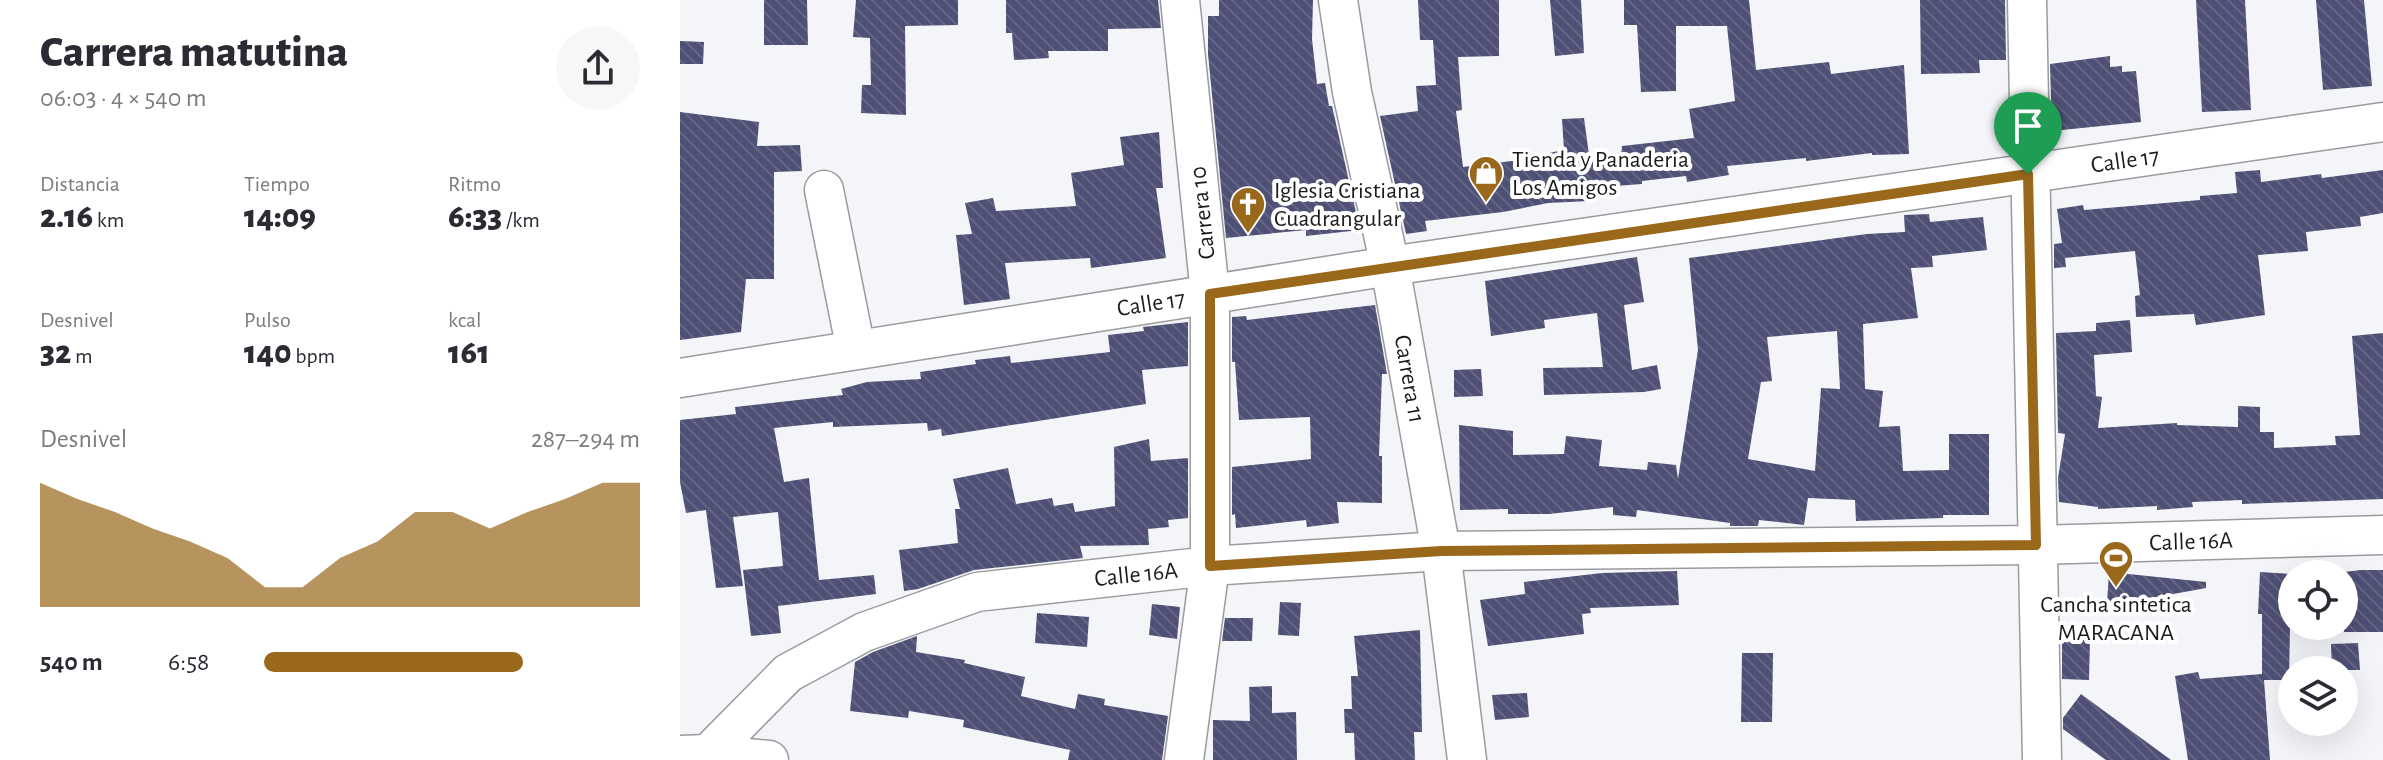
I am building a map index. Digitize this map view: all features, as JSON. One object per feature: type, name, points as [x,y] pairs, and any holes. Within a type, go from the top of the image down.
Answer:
[{"type":"street","name":"Carrera 10","points":[[1180,0],[1210,294],[1210,566],[1184,760]]},
{"type":"street","name":"Carrera 11","points":[[1338,0],[1352,92],[1390,266],[1441,551],[1467,760]]},
{"type":"street","points":[[2027,0],[2028,174],[2042,760]]},
{"type":"street","name":"Calle 17","points":[[680,378],[1390,266],[2383,122]]},
{"type":"street","points":[[824,190],[856,350]]},
{"type":"street","name":"Calle 16A","points":[[694,754],[788,673],[864,632],[977,592],[1210,566],[1441,551],[2036,545],[2383,535]]},
{"type":"street","points":[[694,754],[769,760]]},
{"type":"building","points":[[764,0],[807,0],[808,45],[764,45]]},
{"type":"building","points":[[856,0],[958,0],[958,25],[905,26],[906,115],[861,113],[862,85],[871,85],[870,38],[853,37]]},
{"type":"building","points":[[1006,0],[1158,0],[1161,28],[1108,29],[1108,51],[1048,51],[1049,58],[1014,60],[1012,33],[1006,33]]},
{"type":"building","points":[[1219,0],[1313,0],[1312,39],[1317,84],[1325,83],[1329,106],[1332,106],[1360,230],[1306,236],[1306,230],[1226,238],[1208,54],[1208,16],[1219,16]]},
{"type":"building","points":[[1418,0],[1499,0],[1499,56],[1458,57],[1462,110],[1456,111],[1463,167],[1528,159],[1564,150],[1562,119],[1584,118],[1589,155],[1621,155],[1622,146],[1694,138],[1689,109],[1735,101],[1727,26],[1676,26],[1676,91],[1641,92],[1637,25],[1624,25],[1624,0],[1749,0],[1756,70],[1829,62],[1831,74],[1904,65],[1909,154],[1872,153],[1727,166],[1729,175],[1687,182],[1686,176],[1642,181],[1642,184],[1589,188],[1590,201],[1548,203],[1425,221],[1427,231],[1406,234],[1380,116],[1418,111],[1416,86],[1436,85],[1433,40],[1420,40]]},
{"type":"building","points":[[1550,0],[1581,0],[1584,53],[1555,56]]},
{"type":"building","points":[[1920,0],[2005,0],[2006,60],[1979,60],[1980,73],[1921,74]]},
{"type":"building","points":[[2196,0],[2245,0],[2251,110],[2202,112]]},
{"type":"building","points":[[2316,0],[2364,0],[2372,86],[2323,90]]},
{"type":"building","points":[[680,41],[704,42],[703,64],[680,64]]},
{"type":"building","points":[[2110,56],[2110,67],[2122,66],[2122,72],[2136,71],[2141,122],[2052,131],[2050,64]]},
{"type":"building","points":[[680,112],[759,122],[757,146],[800,145],[802,171],[774,172],[774,279],[746,279],[741,332],[680,340]]},
{"type":"building","points":[[1159,132],[1163,188],[1156,188],[1166,258],[1091,268],[1090,258],[1005,263],[1010,299],[964,305],[956,235],[972,234],[965,203],[993,198],[996,211],[1076,206],[1071,173],[1124,165],[1120,137]]},
{"type":"building","points":[[2260,170],[2261,182],[2383,170],[2383,213],[2360,217],[2361,226],[2306,232],[2308,251],[2258,255],[2265,315],[2196,325],[2194,314],[2136,317],[2135,296],[2140,295],[2135,251],[2065,258],[2066,267],[2054,268],[2054,244],[2062,243],[2057,209],[2083,205],[2084,210],[2200,200],[2200,196],[2237,193],[2235,172]]},
{"type":"building","points":[[1929,214],[1930,222],[1983,217],[1987,250],[1932,256],[1933,267],[1911,268],[1918,318],[1863,324],[1865,389],[1883,391],[1879,427],[1900,426],[1903,471],[1949,470],[1949,434],[1989,434],[1989,515],[1856,521],[1855,500],[1808,498],[1804,525],[1759,520],[1758,526],[1730,526],[1730,523],[1637,510],[1636,517],[1613,515],[1613,507],[1549,514],[1508,514],[1508,509],[1460,510],[1459,425],[1513,431],[1513,455],[1564,454],[1566,436],[1602,440],[1599,466],[1647,470],[1648,462],[1676,465],[1678,479],[1698,350],[1689,258],[1867,234],[1905,232],[1904,215]],"holes":[[[1837,331],[1840,389],[1821,388],[1815,471],[1748,459],[1761,382],[1772,381],[1767,337]]]},
{"type":"building","points":[[1637,257],[1644,302],[1624,305],[1632,370],[1657,365],[1661,389],[1544,395],[1543,368],[1603,367],[1597,313],[1544,320],[1545,328],[1491,336],[1485,281]]},
{"type":"building","points":[[1375,305],[1387,374],[1382,374],[1379,456],[1382,456],[1382,503],[1337,502],[1339,523],[1307,527],[1306,520],[1236,528],[1235,514],[1232,515],[1232,467],[1311,459],[1310,417],[1239,420],[1235,362],[1232,362],[1232,317],[1246,316],[1247,320]]},
{"type":"building","points":[[2130,320],[2132,352],[2094,355],[2096,396],[2102,397],[2098,428],[2177,423],[2238,427],[2238,406],[2260,407],[2260,432],[2274,432],[2274,448],[2336,445],[2335,436],[2360,435],[2352,336],[2383,333],[2383,499],[2242,504],[2242,500],[2192,502],[2193,507],[2157,510],[2157,506],[2098,509],[2059,502],[2058,478],[2065,434],[2058,433],[2056,333],[2096,331],[2096,323]]},
{"type":"building","points":[[1188,322],[1188,366],[1142,370],[1146,404],[942,436],[941,429],[928,431],[927,423],[833,427],[833,422],[774,428],[784,482],[809,478],[819,580],[874,575],[876,594],[778,606],[781,633],[751,636],[743,570],[783,566],[778,512],[733,517],[743,586],[716,588],[706,510],[686,513],[680,482],[680,420],[736,414],[735,407],[843,395],[841,389],[867,382],[921,379],[920,372],[976,364],[975,360],[1010,356],[1011,363],[1110,352],[1108,335]]},
{"type":"building","points":[[1481,369],[1483,396],[1454,397],[1454,370]]},
{"type":"building","points":[[1149,439],[1151,461],[1188,458],[1188,518],[1168,520],[1169,527],[1148,529],[1149,545],[1080,546],[1083,558],[974,570],[904,591],[899,550],[958,543],[955,509],[960,509],[953,479],[1008,468],[1016,504],[1052,498],[1054,506],[1073,503],[1075,512],[1115,506],[1114,447]]},
{"type":"building","points":[[2358,570],[2383,570],[2383,632],[2358,632]]},
{"type":"building","points":[[1677,571],[1679,605],[1590,608],[1591,613],[1582,614],[1584,634],[1488,646],[1480,600],[1525,594],[1524,582],[1602,573]]},
{"type":"building","points":[[2109,572],[2206,582],[2206,588],[2135,601],[2135,606],[2107,603]]},
{"type":"building","points":[[2260,572],[2278,573],[2278,640],[2290,640],[2289,656],[2278,656],[2278,680],[2264,680],[2270,760],[2188,760],[2175,676],[2198,672],[2200,679],[2262,674],[2262,614],[2258,614]]},
{"type":"building","points":[[1280,602],[1301,603],[1299,636],[1278,635]]},
{"type":"building","points":[[1152,604],[1180,607],[1177,639],[1149,635]]},
{"type":"building","points":[[1037,613],[1089,617],[1087,647],[1035,643]]},
{"type":"building","points":[[1225,618],[1253,618],[1252,641],[1222,641]]},
{"type":"building","points":[[1420,630],[1422,732],[1414,732],[1415,760],[1355,760],[1354,733],[1345,733],[1344,709],[1352,709],[1351,676],[1358,676],[1354,636]]},
{"type":"building","points":[[917,636],[916,652],[965,660],[964,663],[1025,677],[1021,696],[1075,709],[1078,694],[1105,699],[1104,705],[1168,716],[1162,760],[1068,760],[1070,750],[963,727],[964,720],[909,711],[908,718],[850,711],[855,662]]},
{"type":"building","points":[[2062,639],[2090,639],[2089,680],[2062,679]]},
{"type":"building","points":[[2358,643],[2360,670],[2358,656],[2331,656],[2331,644]]},
{"type":"building","points":[[1742,653],[1773,653],[1772,722],[1741,722]]},
{"type":"building","points":[[1272,686],[1272,713],[1296,712],[1297,760],[1213,760],[1213,720],[1250,721],[1249,687]]},
{"type":"building","points":[[1527,693],[1529,717],[1495,720],[1492,695]]},
{"type":"building","points":[[2081,694],[2171,760],[2106,760],[2063,729],[2063,718]]},
{"type":"place","name":"Tienda y Panaderia Los Amigos","points":[[1486,204]]},
{"type":"place","name":"Iglesia Cristiana Cuadrangular","points":[[1248,235]]},
{"type":"place","name":"Cancha sintetica MARACANA","points":[[2116,589]]},
{"type":"route","points":[[2028,174],[2036,545],[1441,551],[1210,566],[1210,294],[2028,174]]}]
